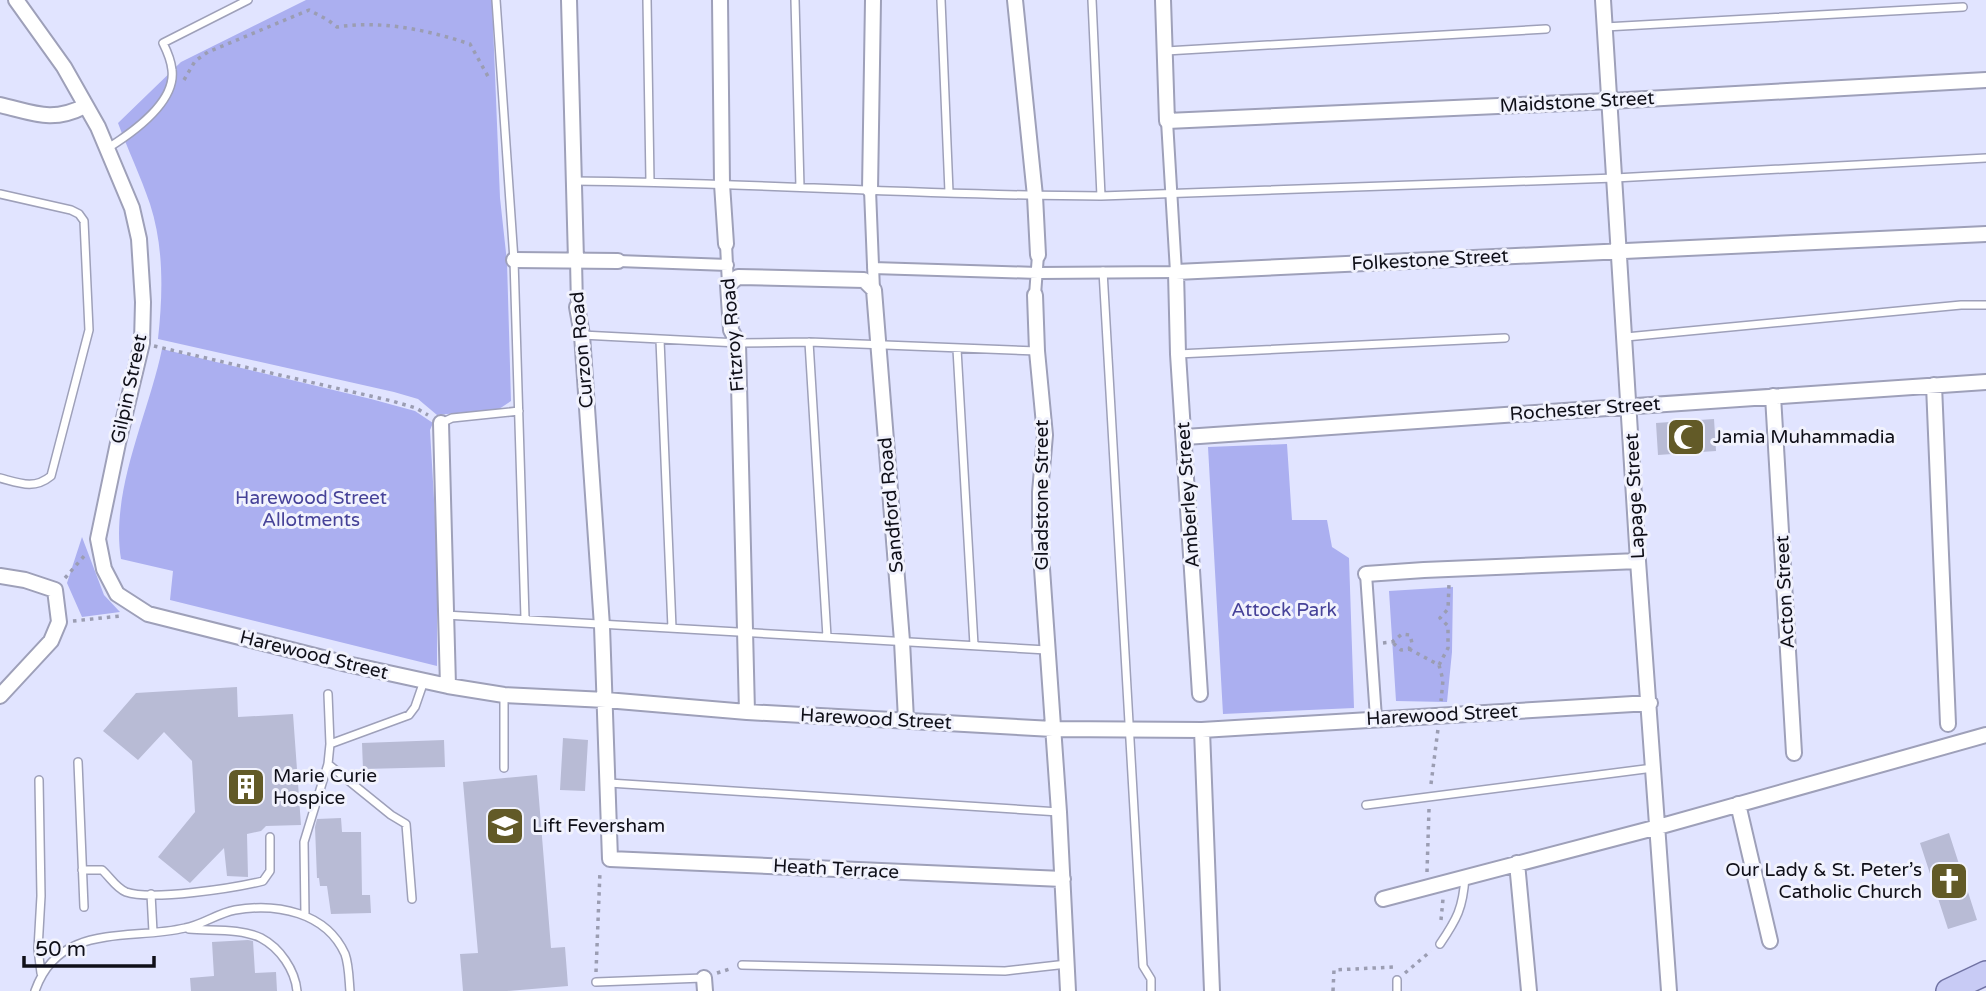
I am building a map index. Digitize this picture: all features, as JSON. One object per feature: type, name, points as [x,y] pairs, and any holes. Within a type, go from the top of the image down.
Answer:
[{"type":"main road","points":[[1949,991],[1986,974]]},
{"type":"street","name":"Gilpin Street","points":[[16,0],[64,67],[108,148],[132,208],[139,239],[143,302],[142,343],[117,443],[98,539],[104,569],[117,594]]},
{"type":"street","name":"Curzon Road","points":[[569,0],[578,307],[602,625],[610,859]]},
{"type":"street","name":"Fitzroy Road","points":[[720,0],[722,184],[732,330],[738,343],[747,712]]},
{"type":"street","name":"Sandford Road","points":[[873,0],[870,190],[873,268],[869,285],[877,345],[902,641],[906,720]]},
{"type":"street","name":"Gladstone Street","points":[[1014,0],[1035,196],[1038,255],[1035,295],[1037,351],[1045,435],[1040,528],[1068,991]]},
{"type":"street","name":"Amberley Street","points":[[1163,0],[1178,354],[1200,694]]},
{"type":"street","name":"Lapage Street","points":[[1603,0],[1638,561],[1669,991]]},
{"type":"street","name":"Maidstone Street","points":[[1167,121],[1610,101],[1986,80]]},
{"type":"street","points":[[0,105],[47,117],[69,114],[85,106]]},
{"type":"street","name":"Folkestone Street","points":[[873,268],[1176,272],[1986,234]]},
{"type":"street","points":[[514,260],[727,265]]},
{"type":"street","points":[[728,285],[738,277],[869,285]]},
{"type":"street","name":"Rochester Street","points":[[1185,437],[1986,382]]},
{"type":"street","points":[[1934,385],[1948,724]]},
{"type":"street","name":"Acton Street","points":[[1773,396],[1794,753]]},
{"type":"street","points":[[441,423],[447,686]]},
{"type":"street","points":[[1376,718],[1366,574],[1638,561]]},
{"type":"street","points":[[0,576],[25,580],[56,596],[59,622],[51,641],[0,696]]},
{"type":"street","name":"Harewood Street","points":[[117,594],[148,614],[424,681],[504,695],[1053,729],[1202,730],[1650,703]]},
{"type":"street","points":[[1202,730],[1212,991]]},
{"type":"street","points":[[1383,899],[1658,827],[1986,735]]},
{"type":"street","points":[[1738,804],[1770,941]]},
{"type":"street","name":"Heath Terrace","points":[[610,859],[1063,879]]},
{"type":"street","points":[[1517,863],[1529,991]]},
{"type":"lane","points":[[108,148],[132,133],[168,95],[172,70],[163,43],[248,0]]},
{"type":"lane","points":[[496,0],[514,260],[526,618]]},
{"type":"lane","points":[[647,0],[650,181]]},
{"type":"lane","points":[[795,0],[800,187]]},
{"type":"lane","points":[[941,0],[949,192]]},
{"type":"lane","points":[[1092,0],[1101,196]]},
{"type":"lane","points":[[1605,27],[1963,7]]},
{"type":"lane","points":[[1166,51],[1546,29]]},
{"type":"lane","points":[[573,181],[650,181],[1035,196],[1170,195],[1615,178],[1986,158]]},
{"type":"lane","points":[[0,194],[71,210],[79,214],[84,221],[89,330],[51,476],[43,483],[32,486],[0,478]]},
{"type":"lane","points":[[1103,271],[1143,966],[1151,979],[1151,991]]},
{"type":"lane","points":[[1626,337],[1961,305],[1986,305]]},
{"type":"lane","points":[[582,335],[738,343],[809,342],[1037,351]]},
{"type":"lane","points":[[1178,354],[1505,338]]},
{"type":"lane","points":[[660,340],[672,628]]},
{"type":"lane","points":[[809,342],[827,637]]},
{"type":"lane","points":[[957,349],[974,645]]},
{"type":"lane","points":[[441,423],[452,418],[519,411]]},
{"type":"lane","points":[[445,615],[1047,650]]},
{"type":"lane","points":[[330,744],[409,715],[415,707],[424,681]]},
{"type":"lane","points":[[305,915],[304,842],[328,764],[328,694]]},
{"type":"lane","points":[[504,695],[504,768]]},
{"type":"lane","points":[[78,762],[83,907]]},
{"type":"lane","points":[[328,764],[406,824],[412,898]]},
{"type":"lane","points":[[1366,805],[1654,768]]},
{"type":"lane","points":[[39,780],[41,896],[38,948],[41,973]]},
{"type":"lane","points":[[609,783],[1059,812]]},
{"type":"lane","points":[[82,870],[102,870],[114,884],[125,891],[152,894],[233,889],[262,881],[270,871],[270,837]]},
{"type":"lane","points":[[1440,944],[1459,916],[1464,899],[1465,877]]},
{"type":"lane","points":[[152,894],[153,932]]},
{"type":"lane","points":[[184,929],[233,911],[279,909],[305,915],[319,922],[333,935],[346,956],[350,991]]},
{"type":"lane","points":[[35,991],[41,973],[52,959],[68,948],[90,939],[184,929],[236,933],[260,938],[286,960],[296,981],[297,991]]},
{"type":"lane","points":[[741,965],[1005,971],[1067,964]]},
{"type":"lane","points":[[1397,980],[1397,991]]},
{"type":"lane","points":[[596,982],[632,987],[705,985]]},
{"type":"path","points":[[168,95],[176,94],[195,61],[208,52],[309,10],[337,27],[362,23],[395,26],[435,33],[470,44],[493,87],[501,89]]},
{"type":"path","points":[[142,343],[392,401],[416,408],[441,423]]},
{"type":"path","points":[[56,596],[98,539]]},
{"type":"path","points":[[1439,716],[1443,680],[1439,666],[1448,648],[1448,626],[1440,618],[1448,609],[1449,587]]},
{"type":"path","points":[[59,622],[148,614]]},
{"type":"path","points":[[1409,649],[1412,643],[1410,635],[1402,634],[1392,642],[1401,650],[1409,649],[1439,666]]},
{"type":"path","points":[[596,982],[600,871],[610,859]]},
{"type":"path","points":[[1397,980],[1440,944],[1444,883]]},
{"type":"path","points":[[1333,991],[1334,970],[1397,967],[1397,980]]},
{"type":"green space","points":[[306,0],[492,0],[500,198],[507,262],[511,401],[499,409],[437,415],[418,399],[394,392],[158,339],[161,288],[155,220],[118,123],[181,62]]},
{"type":"green space","name":"Harewood Street Allotments","points":[[162,349],[415,411],[433,423],[430,430],[437,551],[437,666],[170,600],[173,571],[121,559],[119,533],[125,480]]},
{"type":"green space","name":"Attock Park","points":[[1287,444],[1292,520],[1327,520],[1332,547],[1349,558],[1354,708],[1223,714],[1208,447]]},
{"type":"green space","points":[[82,537],[104,595],[120,612],[82,617],[67,583]]},
{"type":"green space","points":[[1453,587],[1452,652],[1447,702],[1396,701],[1389,591]]},
{"type":"building","name":"Jamia Muhammadia","points":[[1714,419],[1716,451],[1658,455],[1656,423]]},
{"type":"building","name":"Marie Curie Hospice","points":[[237,687],[238,717],[293,714],[301,825],[266,826],[261,831],[247,834],[248,877],[227,876],[224,848],[190,883],[158,857],[195,812],[192,761],[164,732],[138,760],[103,731],[136,693]]},
{"type":"building","points":[[563,738],[588,740],[585,791],[560,790]]},
{"type":"building","points":[[444,740],[445,767],[363,769],[362,743]]},
{"type":"building","points":[[537,775],[551,948],[565,947],[568,986],[463,991],[460,954],[478,953],[463,782]]},
{"type":"building","points":[[341,818],[342,832],[361,832],[362,895],[370,895],[371,913],[331,914],[327,886],[320,886],[317,878],[317,819]]},
{"type":"building","name":"Our Lady & St. Peter’s Catholic Church","points":[[1949,833],[1977,920],[1948,929],[1920,843]]},
{"type":"building","points":[[253,941],[255,973],[276,972],[277,991],[191,991],[190,978],[214,976],[212,942]]},
{"type":"place","name":"Jamia Muhammadia","points":[[1686,437]]},
{"type":"place","name":"Marie Curie Hospice","points":[[246,787]]},
{"type":"place","name":"Lift Feversham","points":[[505,826]]},
{"type":"place","name":"Our Lady & St. Peter’s Catholic Church","points":[[1949,881]]}]
